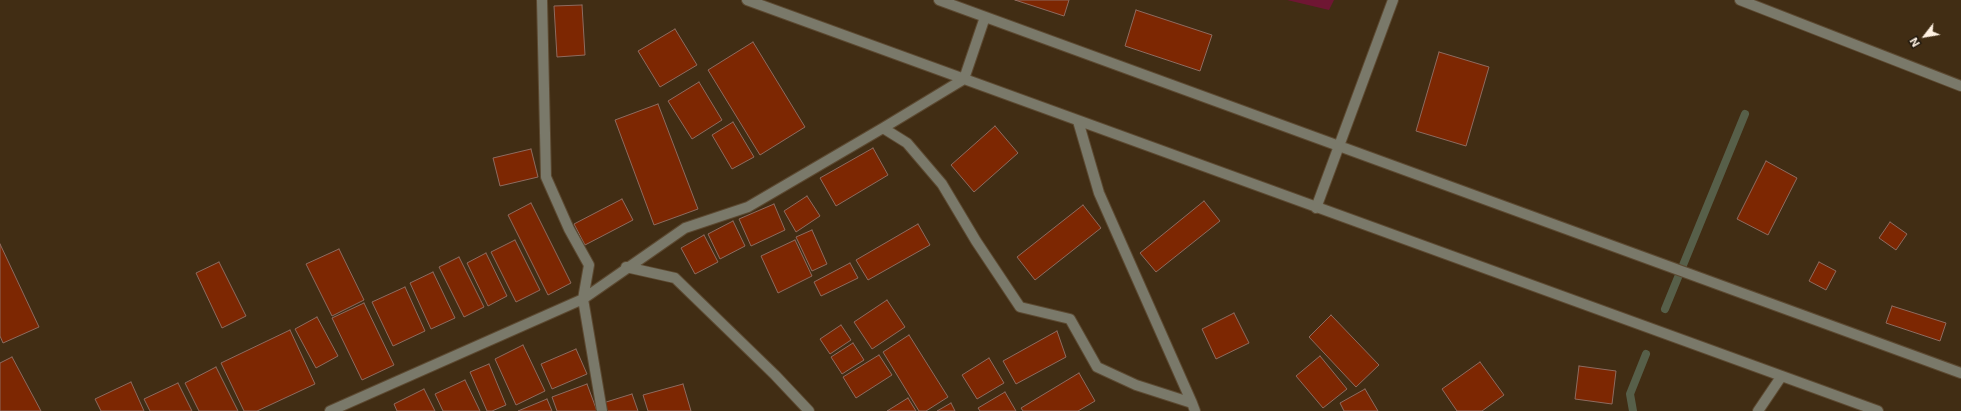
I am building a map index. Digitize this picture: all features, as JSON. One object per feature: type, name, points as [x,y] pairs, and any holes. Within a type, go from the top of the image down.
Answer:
[{"type":"street","points":[[542,0],[546,177],[569,229],[588,265],[583,299],[602,411]]},
{"type":"street","points":[[747,0],[1878,411]]},
{"type":"street","points":[[939,0],[1961,373]]},
{"type":"street","points":[[1316,208],[1393,0]]},
{"type":"street","points":[[1740,0],[1961,86]]},
{"type":"street","points":[[330,411],[583,299],[626,267],[685,228],[748,207],[883,128],[964,79],[985,17]]},
{"type":"street","points":[[1078,121],[1100,192],[1194,407]]},
{"type":"street","points":[[883,128],[907,143],[942,184],[976,241],[1020,307],[1070,319],[1098,367],[1136,385],[1194,407]]},
{"type":"street","points":[[626,267],[675,278],[775,374],[809,411]]},
{"type":"street","points":[[1758,411],[1781,377]]},
{"type":"shaded area","points":[[1287,0],[1334,0],[1329,10]]},
{"type":"building","points":[[1015,0],[1069,0],[1064,16]]},
{"type":"building","points":[[582,5],[585,55],[557,57],[554,6]]},
{"type":"building","points":[[1136,10],[1212,35],[1200,71],[1125,46]]},
{"type":"building","points":[[675,29],[697,65],[660,87],[638,51]]},
{"type":"building","points":[[753,42],[805,127],[760,155],[708,70]]},
{"type":"building","points":[[1439,52],[1489,67],[1466,146],[1416,131]]},
{"type":"building","points":[[699,82],[722,120],[692,139],[668,101]]},
{"type":"building","points":[[658,104],[698,209],[654,225],[615,120]]},
{"type":"building","points":[[733,122],[754,157],[732,169],[712,135]]},
{"type":"building","points":[[995,126],[1018,153],[974,192],[951,165]]},
{"type":"building","points":[[873,148],[888,175],[836,206],[820,178]]},
{"type":"building","points":[[531,149],[538,177],[500,186],[493,158]]},
{"type":"building","points":[[1766,161],[1797,178],[1768,235],[1737,219]]},
{"type":"building","points":[[807,196],[820,216],[796,232],[784,211]]},
{"type":"building","points":[[622,199],[633,220],[585,245],[574,224]]},
{"type":"building","points":[[1204,201],[1220,221],[1156,272],[1140,253]]},
{"type":"building","points":[[531,203],[571,283],[548,295],[508,215]]},
{"type":"building","points":[[774,204],[785,230],[751,246],[739,219]]},
{"type":"building","points":[[1083,205],[1101,228],[1035,280],[1017,257]]},
{"type":"building","points":[[733,221],[745,246],[720,259],[708,234]]},
{"type":"building","points":[[1890,222],[1907,234],[1896,250],[1879,238]]},
{"type":"building","points":[[918,224],[930,245],[868,280],[856,260]]},
{"type":"building","points":[[812,230],[827,264],[812,271],[796,237]]},
{"type":"building","points":[[704,235],[718,262],[695,274],[681,248]]},
{"type":"building","points":[[515,240],[540,290],[516,302],[491,252]]},
{"type":"building","points":[[795,240],[812,276],[778,293],[761,256]]},
{"type":"building","points":[[0,244],[39,327],[3,343],[0,336]]},
{"type":"building","points":[[339,249],[364,300],[332,316],[306,264]]},
{"type":"building","points":[[486,253],[507,296],[488,306],[467,263]]},
{"type":"building","points":[[459,257],[484,307],[464,317],[439,267]]},
{"type":"building","points":[[219,262],[246,316],[222,328],[196,273]]},
{"type":"building","points":[[1819,262],[1836,271],[1826,290],[1809,281]]},
{"type":"building","points":[[850,263],[858,278],[821,296],[814,282]]},
{"type":"building","points":[[433,272],[455,318],[431,329],[410,283]]},
{"type":"building","points":[[405,287],[425,331],[393,346],[372,302]]},
{"type":"building","points":[[887,300],[905,327],[872,349],[854,322]]},
{"type":"building","points":[[364,303],[394,365],[362,380],[332,318]]},
{"type":"building","points":[[1892,306],[1946,323],[1940,341],[1886,323]]},
{"type":"building","points":[[1234,313],[1249,343],[1216,359],[1202,329]]},
{"type":"building","points":[[1331,315],[1379,365],[1356,387],[1309,337]]},
{"type":"building","points":[[317,317],[338,356],[316,368],[295,329]]},
{"type":"building","points":[[841,325],[851,340],[830,354],[820,339]]},
{"type":"building","points":[[290,330],[315,384],[257,411],[244,411],[221,363]]},
{"type":"building","points":[[1057,331],[1066,357],[1016,384],[1003,361]]},
{"type":"building","points":[[909,335],[948,397],[926,411],[919,411],[883,352]]},
{"type":"building","points":[[853,343],[864,360],[842,374],[831,357]]},
{"type":"building","points":[[523,345],[545,391],[516,405],[495,359]]},
{"type":"building","points":[[576,349],[587,374],[552,389],[541,364]]},
{"type":"building","points":[[879,355],[892,375],[856,398],[843,377]]},
{"type":"building","points":[[1320,356],[1347,389],[1323,408],[1296,376]]},
{"type":"building","points":[[12,357],[41,411],[0,411],[0,363]]},
{"type":"building","points":[[989,358],[1004,383],[977,399],[962,375]]},
{"type":"building","points":[[1480,362],[1504,395],[1482,411],[1457,411],[1442,389]]},
{"type":"building","points":[[489,364],[506,405],[492,411],[487,411],[470,372]]},
{"type":"building","points":[[1579,366],[1616,371],[1612,404],[1575,399]]},
{"type":"building","points":[[216,367],[238,411],[199,411],[185,383]]},
{"type":"building","points":[[1079,373],[1095,401],[1078,411],[1023,411],[1021,408]]},
{"type":"building","points":[[465,380],[480,411],[443,411],[435,394]]},
{"type":"building","points":[[131,382],[144,411],[101,411],[95,399]]},
{"type":"building","points":[[178,383],[192,411],[150,411],[144,399]]},
{"type":"building","points":[[587,384],[597,411],[557,411],[552,397]]},
{"type":"building","points":[[683,384],[691,411],[648,411],[643,395]]},
{"type":"building","points":[[424,389],[435,411],[397,411],[394,404]]},
{"type":"building","points":[[1365,389],[1378,411],[1344,411],[1340,403]]},
{"type":"building","points":[[1005,392],[1016,411],[980,411],[978,408]]},
{"type":"building","points":[[632,394],[638,411],[605,411],[603,403]]},
{"type":"building","points":[[908,398],[916,411],[887,411]]},
{"type":"building","points":[[547,399],[552,411],[518,411]]},
{"type":"building","points":[[951,403],[955,411],[937,411]]},
{"type":"waterway","points":[[1665,309],[1745,114]]},
{"type":"waterway","points":[[1633,411],[1630,394],[1646,354]]}]
